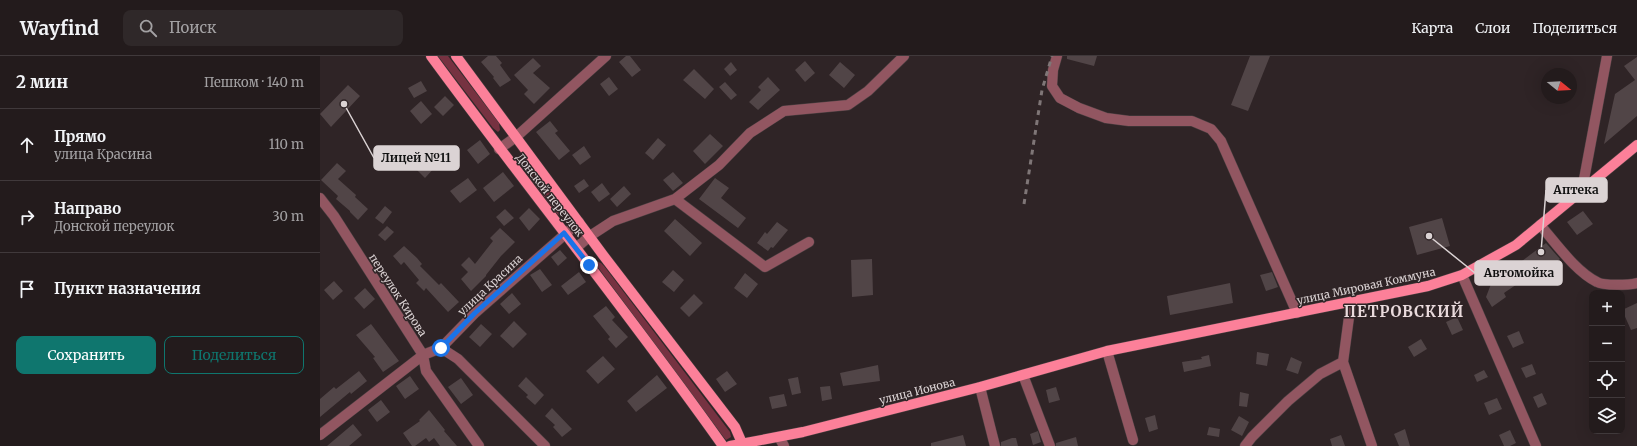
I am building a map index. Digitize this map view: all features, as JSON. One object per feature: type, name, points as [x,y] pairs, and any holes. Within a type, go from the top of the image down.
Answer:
[{"type":"main road","name":"Донской переулок","points":[[431,56],[499,149],[576,248],[723,446]]},
{"type":"main road","name":"Донской переулок","points":[[456,56],[579,222],[735,427],[742,445]]},
{"type":"main road","name":"улица Мировая Коммуна","points":[[1107,351],[1428,286],[1462,275],[1516,245],[1637,146]]},
{"type":"main road","name":"улица Ионова","points":[[730,446],[742,445],[803,432],[980,387],[1107,351]]},
{"type":"street","points":[[499,149],[516,136],[606,56]]},
{"type":"street","points":[[576,248],[590,236],[613,221],[675,199],[719,165],[750,133],[784,111],[848,105],[868,91],[904,56]]},
{"type":"street","points":[[1057,56],[1052,70],[1052,86],[1060,98],[1079,108],[1106,118],[1129,121],[1192,121],[1211,129],[1221,141],[1297,313]]},
{"type":"street","points":[[1582,190],[1607,56]]},
{"type":"street","name":"переулок Кирова","points":[[320,198],[334,216],[423,355],[426,371],[479,446]]},
{"type":"street","points":[[675,199],[765,267],[809,242]]},
{"type":"street","name":"улица Красина","points":[[320,435],[423,355],[441,348],[475,313],[564,233],[579,222]]},
{"type":"street","points":[[1540,225],[1582,272],[1598,283],[1637,283]]},
{"type":"street","points":[[1462,275],[1536,446]]},
{"type":"street","points":[[1351,302],[1344,362],[1372,446]]},
{"type":"street","points":[[441,348],[458,359],[545,446]]},
{"type":"street","points":[[1107,351],[1133,440]]},
{"type":"street","points":[[1245,446],[1288,401],[1320,374],[1344,362]]},
{"type":"street","points":[[1023,375],[1050,446]]},
{"type":"street","points":[[980,387],[995,446]]},
{"type":"street","points":[[778,437],[784,446]]},
{"type":"shaded area","points":[[438,56],[448,56],[499,123],[500,130],[498,132],[493,128]]},
{"type":"shaded area","points":[[522,156],[525,159],[564,210],[565,217],[558,215],[518,162],[517,158]]},
{"type":"shaded area","points":[[598,262],[604,266],[730,432],[731,437],[726,440],[722,435],[597,266]]},
{"type":"building","points":[[488,56],[496,56],[502,63],[500,65],[511,80],[500,87],[493,78],[494,77],[481,62]]},
{"type":"building","points":[[626,56],[630,56],[641,70],[632,77],[619,62]]},
{"type":"building","points":[[1067,56],[1097,56],[1094,66],[1067,59]]},
{"type":"building","points":[[1250,56],[1270,56],[1248,111],[1231,105]]},
{"type":"building","points":[[1637,57],[1637,116],[1604,144],[1615,94],[1635,80],[1624,66]]},
{"type":"building","points":[[533,58],[541,66],[533,73],[550,88],[534,104],[524,94],[528,90],[514,75]]},
{"type":"building","points":[[805,61],[815,73],[805,82],[795,70]]},
{"type":"building","points":[[731,62],[737,70],[730,76],[724,69]]},
{"type":"building","points":[[840,62],[855,75],[844,88],[829,75]]},
{"type":"building","points":[[694,69],[714,89],[705,99],[683,80]]},
{"type":"building","points":[[609,77],[618,89],[609,96],[600,84]]},
{"type":"building","points":[[768,77],[780,90],[758,110],[749,102],[761,90],[758,87]]},
{"type":"building","points":[[421,81],[427,91],[414,98],[408,88]]},
{"type":"building","points":[[725,82],[737,95],[731,100],[719,87]]},
{"type":"building","points":[[348,85],[360,96],[331,127],[320,114]]},
{"type":"building","points":[[445,96],[454,105],[443,116],[434,107]]},
{"type":"building","points":[[421,101],[432,114],[421,124],[410,111]]},
{"type":"building","points":[[550,121],[558,131],[555,133],[570,151],[559,160],[536,132]]},
{"type":"building","points":[[710,134],[723,146],[705,164],[693,151]]},
{"type":"building","points":[[658,138],[666,145],[653,160],[645,153]]},
{"type":"building","points":[[480,140],[490,154],[478,164],[467,150]]},
{"type":"building","points":[[584,146],[591,157],[580,165],[572,155]]},
{"type":"building","points":[[426,157],[436,166],[425,178],[416,169]]},
{"type":"building","points":[[337,163],[346,171],[338,179],[356,195],[355,197],[368,209],[358,220],[336,199],[338,196],[321,180]]},
{"type":"building","points":[[503,172],[514,186],[494,202],[483,188]]},
{"type":"building","points":[[673,172],[683,183],[673,191],[663,180]]},
{"type":"building","points":[[468,178],[477,190],[460,203],[450,191]]},
{"type":"building","points":[[715,178],[729,188],[721,198],[746,218],[738,228],[699,199]]},
{"type":"building","points":[[584,179],[589,186],[579,193],[574,186]]},
{"type":"building","points":[[602,183],[610,194],[599,202],[591,192]]},
{"type":"building","points":[[624,186],[631,194],[617,207],[610,199]]},
{"type":"building","points":[[385,206],[392,212],[383,224],[375,218]]},
{"type":"building","points":[[529,208],[540,219],[529,231],[519,218]]},
{"type":"building","points":[[505,209],[514,218],[504,226],[496,217]]},
{"type":"building","points":[[1583,211],[1593,224],[1577,235],[1567,222]]},
{"type":"building","points":[[1442,218],[1450,246],[1417,255],[1409,227]]},
{"type":"building","points":[[675,219],[702,243],[690,256],[664,231]]},
{"type":"building","points":[[777,222],[788,230],[773,248],[771,247],[768,251],[757,243],[765,232],[767,234]]},
{"type":"building","points":[[387,226],[394,232],[385,241],[378,235]]},
{"type":"building","points":[[500,228],[515,242],[471,291],[461,279],[468,272],[461,265],[469,257],[475,264],[493,241],[490,238]]},
{"type":"building","points":[[1546,243],[1560,259],[1552,266],[1557,272],[1546,281],[1540,274],[1535,278],[1532,274],[1504,293],[1506,297],[1492,307],[1486,297],[1491,284]]},
{"type":"building","points":[[404,246],[422,264],[420,266],[439,285],[441,283],[459,302],[448,312],[426,288],[424,291],[416,283],[419,280],[404,262],[401,265],[393,256]]},
{"type":"building","points":[[560,250],[567,258],[558,266],[551,257]]},
{"type":"building","points":[[872,259],[873,295],[852,297],[851,260]]},
{"type":"building","points":[[540,269],[552,285],[542,292],[530,275]]},
{"type":"building","points":[[673,270],[684,280],[674,292],[662,282]]},
{"type":"building","points":[[579,272],[586,282],[568,295],[561,286]]},
{"type":"building","points":[[1272,272],[1278,287],[1266,291],[1260,275]]},
{"type":"building","points":[[745,273],[758,284],[747,298],[734,288]]},
{"type":"building","points":[[334,281],[343,291],[333,300],[324,290]]},
{"type":"building","points":[[1230,283],[1233,303],[1170,315],[1167,296]]},
{"type":"building","points":[[365,288],[375,299],[364,309],[354,298]]},
{"type":"building","points":[[512,293],[521,304],[509,314],[500,304]]},
{"type":"building","points":[[694,294],[703,303],[689,317],[680,308]]},
{"type":"building","points":[[1637,303],[1637,328],[1631,330],[1625,317],[1625,309]]},
{"type":"building","points":[[606,306],[615,317],[612,320],[628,337],[616,348],[608,339],[610,337],[593,316]]},
{"type":"building","points":[[1457,317],[1463,330],[1452,335],[1446,322]]},
{"type":"building","points":[[514,321],[527,334],[513,348],[500,336]]},
{"type":"building","points":[[371,324],[399,361],[383,372],[373,358],[375,357],[356,335]]},
{"type":"building","points":[[481,324],[492,334],[480,347],[469,337]]},
{"type":"building","points":[[1519,331],[1524,343],[1513,348],[1507,336]]},
{"type":"building","points":[[1421,339],[1427,349],[1414,357],[1408,347]]},
{"type":"building","points":[[1257,352],[1269,354],[1267,366],[1256,364]]},
{"type":"building","points":[[1209,355],[1211,366],[1184,372],[1182,362],[1202,359],[1201,357]]},
{"type":"building","points":[[603,356],[615,369],[598,384],[586,371]]},
{"type":"building","points":[[1291,357],[1302,362],[1298,374],[1286,370]]},
{"type":"building","points":[[1532,364],[1536,374],[1526,378],[1521,368]]},
{"type":"building","points":[[878,365],[880,381],[843,386],[840,373]]},
{"type":"building","points":[[1484,370],[1488,377],[1477,382],[1474,375]]},
{"type":"building","points":[[359,371],[367,381],[351,394],[350,392],[320,417],[320,399],[334,387],[336,389]]},
{"type":"building","points":[[727,371],[737,384],[725,392],[716,379]]},
{"type":"building","points":[[657,375],[667,388],[636,412],[627,401]]},
{"type":"building","points":[[410,376],[419,389],[405,399],[396,386]]},
{"type":"building","points":[[526,377],[544,395],[535,405],[526,397],[528,395],[518,386]]},
{"type":"building","points":[[798,377],[801,393],[792,395],[788,379]]},
{"type":"building","points":[[461,378],[473,395],[461,404],[448,387]]},
{"type":"building","points":[[830,386],[832,399],[822,401],[820,387]]},
{"type":"building","points":[[1056,387],[1060,400],[1049,403],[1046,390]]},
{"type":"building","points":[[1240,392],[1249,394],[1247,407],[1239,406]]},
{"type":"building","points":[[1542,393],[1547,404],[1538,408],[1533,397]]},
{"type":"building","points":[[784,394],[787,406],[772,409],[769,397]]},
{"type":"building","points":[[1497,398],[1502,409],[1489,415],[1484,403]]},
{"type":"building","points":[[381,400],[390,412],[377,422],[368,410]]},
{"type":"building","points":[[552,408],[572,429],[562,437],[553,427],[555,425],[545,416]]},
{"type":"building","points":[[429,410],[457,446],[440,446],[434,438],[429,442],[426,438],[415,446],[412,446],[403,433],[420,421],[419,420]]},
{"type":"building","points":[[1155,415],[1158,429],[1149,432],[1145,418]]},
{"type":"building","points":[[1239,416],[1249,422],[1242,436],[1231,430]]},
{"type":"building","points":[[353,424],[362,435],[349,446],[327,446]]},
{"type":"building","points":[[1209,427],[1220,429],[1219,437],[1207,435]]},
{"type":"building","points":[[1405,429],[1410,446],[1399,446],[1394,434]]},
{"type":"building","points":[[1510,430],[1516,443],[1510,446],[1504,446],[1499,435]]},
{"type":"building","points":[[1038,431],[1041,442],[1033,445],[1030,434]]},
{"type":"building","points":[[963,435],[966,446],[931,446],[931,443]]},
{"type":"building","points":[[1341,435],[1345,446],[1332,446],[1330,439]]},
{"type":"building","points":[[1076,437],[1078,446],[1056,446],[1056,443]]},
{"type":"building","points":[[1016,438],[1018,446],[1001,446],[1001,442]]},
{"type":"railway","points":[[1024,204],[1042,90],[1052,56]]},
{"type":"place","name":"Лицей №11","points":[[344,104]]},
{"type":"place","name":"Автомойка","points":[[1429,236]]},
{"type":"place","name":"Аптека","points":[[1541,252]]},
{"type":"district","name":"ПЕТРОВСКИЙ","points":[[1404,312]]},
{"type":"route","points":[[441,348],[475,313],[564,233],[589,265]]}]
